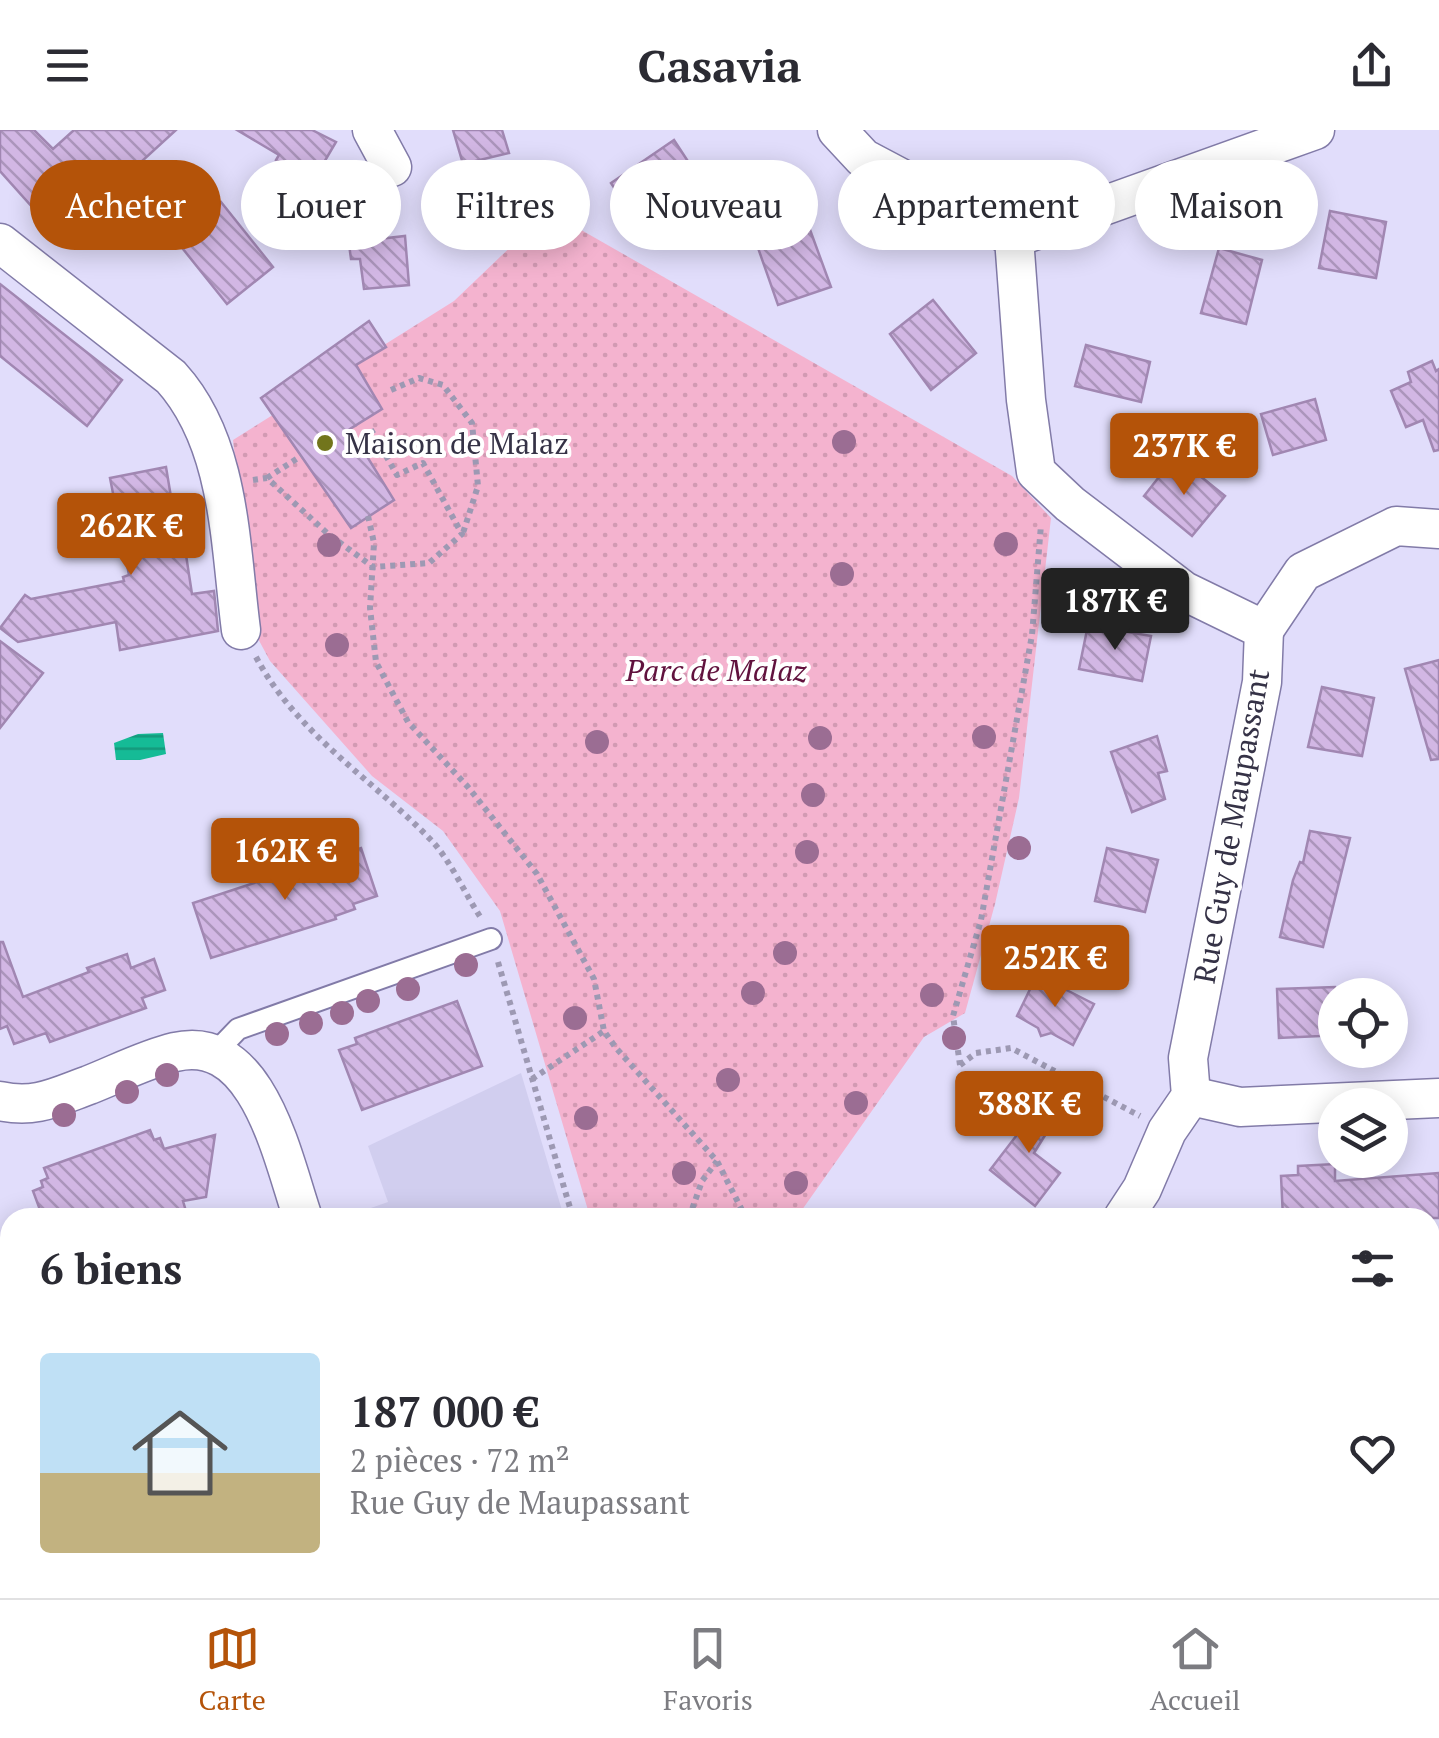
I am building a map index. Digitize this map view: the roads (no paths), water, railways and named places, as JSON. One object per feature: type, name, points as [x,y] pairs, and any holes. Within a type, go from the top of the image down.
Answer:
[{"type":"street","points":[[372,130],[389,160]]},
{"type":"street","points":[[837,130],[866,160]]},
{"type":"street","points":[[1115,202],[1315,130]]},
{"type":"street","points":[[0,243],[171,377],[189,397],[209,442],[222,486],[241,630]]},
{"type":"street","name":"Rue Guy de Maupassant","points":[[1015,250],[1026,400],[1036,472],[1184,591],[1264,630],[1262,682],[1188,1058],[1191,1096]]},
{"type":"street","points":[[1264,630],[1302,572],[1396,526],[1439,529]]},
{"type":"street","points":[[0,1101],[23,1106],[55,1098],[177,1051],[214,1054],[237,1064],[249,1080],[266,1112],[300,1208]]},
{"type":"street","points":[[1130,1208],[1142,1190],[1167,1131],[1191,1096],[1240,1107],[1439,1098]]},
{"type":"lane","points":[[214,1054],[238,1029],[491,940]]},
{"type":"place","name":"Maison de Malaz","points":[[325,443]]},
{"type":"park label","name":"Parc de Malaz","points":[[716,670]]}]
